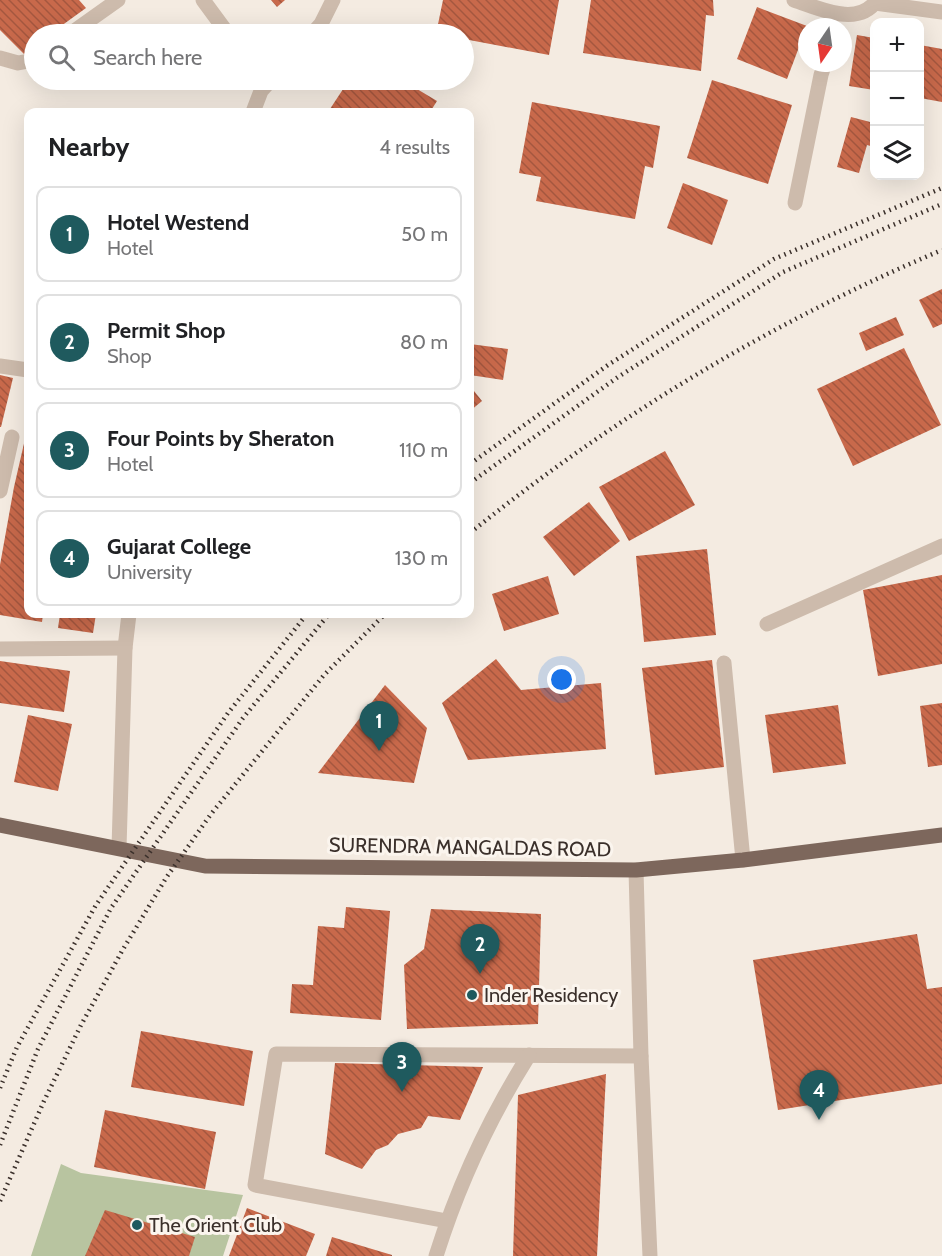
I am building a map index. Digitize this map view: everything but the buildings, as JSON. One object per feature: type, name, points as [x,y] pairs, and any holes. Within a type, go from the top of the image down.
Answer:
[{"type":"main road","name":"SURENDRA MANGALDAS ROAD","points":[[0,825],[205,866],[636,870],[743,860],[942,835]]},
{"type":"street","points":[[81,24],[98,5],[118,0]]},
{"type":"street","points":[[203,0],[221,24]]},
{"type":"street","points":[[321,24],[333,0]]},
{"type":"street","points":[[794,0],[833,18]]},
{"type":"street","points":[[847,18],[862,12],[876,2],[942,12]]},
{"type":"street","points":[[0,58],[18,63],[24,62]]},
{"type":"street","points":[[795,203],[823,72]]},
{"type":"street","points":[[255,108],[262,90]]},
{"type":"street","points":[[0,366],[24,369]]},
{"type":"street","points":[[0,491],[12,437]]},
{"type":"street","points":[[767,624],[942,546]]},
{"type":"street","points":[[119,848],[125,648],[129,618]]},
{"type":"street","points":[[0,649],[125,648]]},
{"type":"street","points":[[724,663],[743,860]]},
{"type":"street","points":[[636,870],[650,1256]]},
{"type":"street","points":[[447,1221],[255,1185],[276,1054],[641,1056]]},
{"type":"street","points":[[436,1256],[447,1221],[504,1095],[529,1056]]},
{"type":"green space","name":"The Orient Club","points":[[61,1164],[81,1173],[243,1195],[223,1256],[31,1256]]},
{"type":"railway","points":[[474,461],[608,365],[774,259],[942,188]]},
{"type":"railway","points":[[474,480],[618,377],[783,272],[942,204]]},
{"type":"railway","points":[[474,530],[580,450],[696,375],[816,308],[942,250]]},
{"type":"railway","points":[[0,1088],[17,1047],[96,905],[228,713],[304,618]]},
{"type":"railway","points":[[0,1145],[38,1049],[111,908],[243,718],[326,618]]},
{"type":"railway","points":[[0,1201],[44,1101],[81,1025],[166,878],[211,814],[324,675],[381,618]]},
{"type":"place","name":"Hotel Westend","points":[[379,751]]},
{"type":"place","name":"Permit Shop","points":[[480,974]]},
{"type":"place","name":"Inder Residency","points":[[472,995]]},
{"type":"place","name":"Four Points by Sheraton","points":[[402,1092]]},
{"type":"place","name":"Gujarat College","points":[[819,1120]]},
{"type":"place","name":"The Orient Club","points":[[137,1225]]}]
